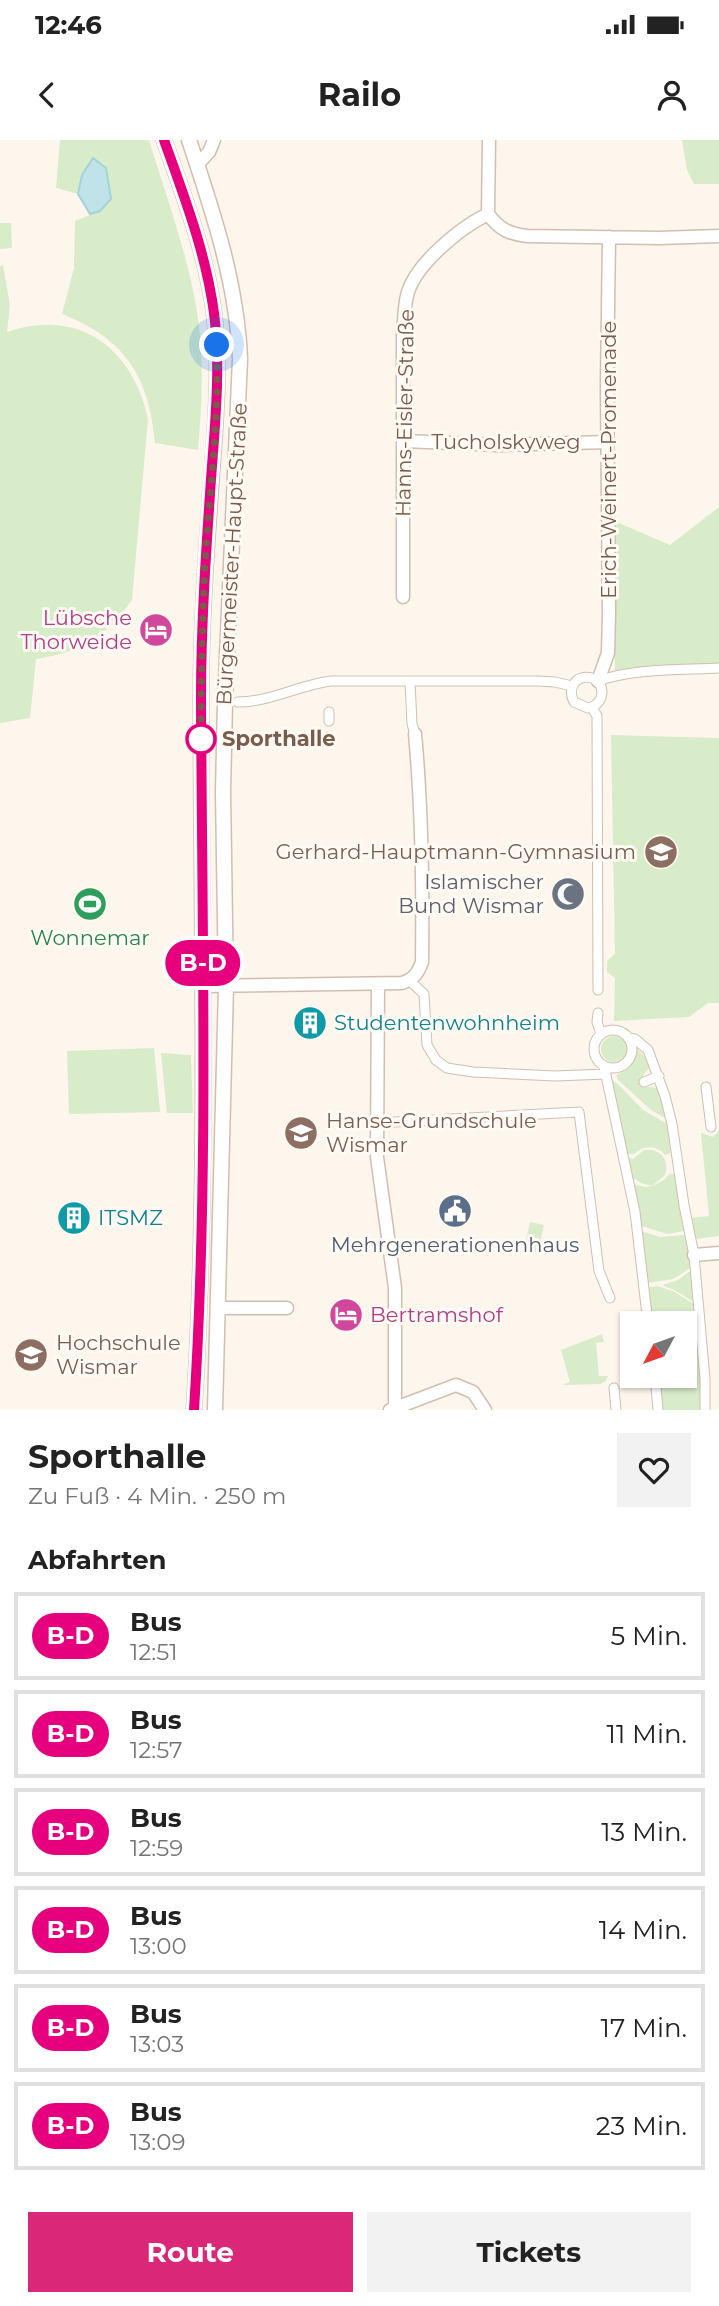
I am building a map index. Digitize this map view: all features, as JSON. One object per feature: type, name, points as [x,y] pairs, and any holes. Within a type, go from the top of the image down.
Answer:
[{"type":"street","name":"Bürgermeister-Haupt-Straße","points":[[164,140],[207,275],[217,345],[218,386],[206,551],[201,670],[204,1128],[194,1410]]},
{"type":"street","name":"Bürgermeister-Haupt-Straße","points":[[189,140],[223,243],[233,290],[239,335],[240,383],[225,702],[223,792],[226,986],[215,1410]]},
{"type":"street","points":[[197,165],[209,152],[214,140]]},
{"type":"street","points":[[489,140],[488,214],[501,229],[513,234],[659,238],[719,236]]},
{"type":"street","name":"Hanns-Eisler-Straße","points":[[403,597],[403,330],[407,294],[422,266],[463,229],[488,214]]},
{"type":"street","name":"Erich-Weinert-Promenade","points":[[598,681],[608,653],[609,237]]},
{"type":"street","name":"Tucholskyweg","points":[[404,441],[499,445],[608,442]]},
{"type":"street","points":[[563,701],[581,677],[598,681],[609,677],[654,672],[719,668]]},
{"type":"street","points":[[203,986],[378,985],[410,981],[419,973],[422,962],[419,776],[410,681]]},
{"type":"street","points":[[237,702],[255,701],[314,683],[538,681],[555,682],[571,690],[574,702],[578,706],[588,708],[597,704],[602,695],[598,681]]},
{"type":"street","points":[[593,707],[597,716],[598,990]]},
{"type":"street","points":[[410,981],[424,994],[427,1045],[436,1060],[447,1068],[555,1076],[605,1070],[627,1062],[632,1050],[628,1038]]},
{"type":"street","points":[[378,985],[377,1157],[395,1288],[393,1409],[456,1385],[473,1392],[485,1410]]},
{"type":"street","points":[[598,1013],[597,1022],[601,1034]]},
{"type":"street","points":[[647,1311],[635,1212],[605,1070],[595,1057],[594,1051],[601,1034],[612,1030],[635,1039],[648,1050],[659,1076],[675,1136],[694,1255],[705,1379],[705,1410]]},
{"type":"street","points":[[644,1082],[659,1076]]},
{"type":"street","points":[[706,1087],[710,1126]]},
{"type":"street","points":[[377,1123],[579,1112],[599,1271],[610,1298]]},
{"type":"street","points":[[694,1255],[719,1253]]},
{"type":"street","points":[[218,1308],[287,1308]]},
{"type":"street","points":[[614,1388],[616,1410]]},
{"type":"street","points":[[656,1388],[658,1410]]},
{"type":"green space","points":[[60,140],[149,140],[181,242],[194,295],[202,373],[198,450],[155,443],[147,398],[130,363],[118,348],[102,335],[62,314],[74,268],[75,221],[100,211],[82,175],[78,194],[56,188]]},
{"type":"green space","points":[[682,140],[719,140],[719,184],[694,184],[687,170]]},
{"type":"green space","points":[[0,223],[11,223],[12,248],[0,249]]},
{"type":"green space","points":[[3,265],[10,306],[7,332],[33,326],[57,325],[79,330],[99,340],[116,354],[130,372],[141,394],[148,419],[132,600],[102,634],[91,641],[66,652],[36,659],[30,718],[0,723],[0,266]]},
{"type":"green space","points":[[719,507],[719,665],[615,671],[612,520],[670,545]]},
{"type":"green space","points":[[611,735],[719,738],[719,1003],[708,1003],[689,1017],[614,1021],[615,978],[607,972],[607,961],[615,954]]},
{"type":"green space","points":[[614,1036],[623,1040],[627,1049],[623,1058],[614,1062],[605,1058],[601,1049],[605,1040]]},
{"type":"green space","points":[[631,1043],[648,1060],[649,1068],[640,1080],[642,1086],[658,1088],[669,1120],[651,1110],[618,1080],[616,1075],[631,1063]]},
{"type":"green space","points":[[154,1048],[160,1112],[69,1114],[67,1051]]},
{"type":"green space","points":[[161,1053],[191,1055],[193,1113],[167,1113]]},
{"type":"green space","points":[[610,1079],[643,1110],[669,1125],[675,1151],[665,1155],[650,1147],[634,1154],[626,1154]]},
{"type":"green space","points":[[719,1131],[719,1236],[694,1239],[691,1218],[709,1216],[701,1133],[713,1137]]},
{"type":"green space","points":[[644,1150],[659,1153],[666,1164],[665,1175],[652,1186],[635,1179],[631,1181],[626,1157],[633,1159]]},
{"type":"green space","points":[[669,1174],[679,1174],[690,1234],[684,1231],[667,1234],[639,1225],[632,1184],[652,1186]]},
{"type":"green space","points":[[530,1222],[544,1225],[538,1252],[524,1249]]},
{"type":"green space","points":[[641,1231],[660,1237],[684,1235],[690,1238],[692,1267],[673,1279],[648,1283],[645,1280]]},
{"type":"green space","points":[[693,1269],[695,1303],[662,1285],[678,1280]]},
{"type":"green space","points":[[658,1286],[675,1292],[695,1305],[696,1311],[649,1311],[650,1287]]},
{"type":"green space","points":[[697,1326],[702,1410],[661,1410],[659,1388],[697,1388]]},
{"type":"green space","points":[[602,1334],[604,1342],[596,1343],[599,1376],[608,1376],[606,1381],[600,1384],[562,1385],[570,1382],[561,1350]]},
{"type":"water","points":[[93,158],[106,168],[111,199],[100,211],[90,214],[78,194],[82,175]]},
{"type":"bus line","name":"B-D","points":[[164,140],[207,275],[214,311],[218,386],[206,551],[201,670],[204,1116],[194,1410]]},
{"type":"place","name":"Lübsche Thorweide","points":[[156,630]]},
{"type":"place","name":"Sporthalle","points":[[201,739]]},
{"type":"place","name":"Gerhard-Hauptmann-Gymnasium","points":[[661,852]]},
{"type":"place","name":"Islamischer Bund Wismar","points":[[568,894]]},
{"type":"place","name":"Wonnemar","points":[[90,904]]},
{"type":"place","name":"Studentenwohnheim","points":[[310,1023]]},
{"type":"place","name":"Hanse-Grundschule Wismar","points":[[301,1133]]},
{"type":"place","name":"Mehrgenerationenhaus","points":[[455,1211]]},
{"type":"place","name":"ITSMZ","points":[[74,1218]]},
{"type":"place","name":"Bertramshof","points":[[346,1315]]},
{"type":"place","name":"Hochschule Wismar","points":[[31,1355]]},
{"type":"route","points":[[201,739],[201,748],[201,670],[206,551],[218,386],[217,345]]}]
